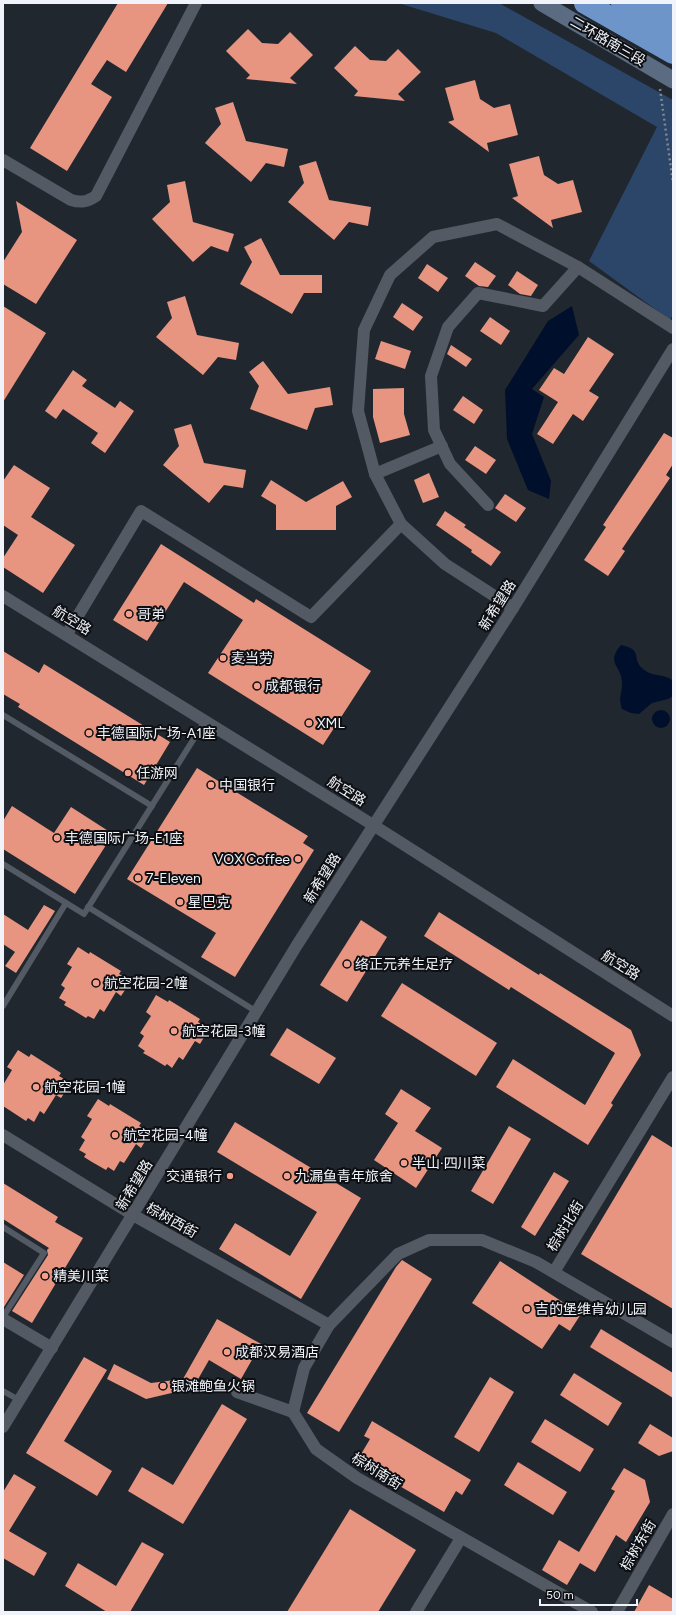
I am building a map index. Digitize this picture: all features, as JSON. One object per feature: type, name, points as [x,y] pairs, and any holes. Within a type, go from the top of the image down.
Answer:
[{"type":"highway","points":[[585,3],[673,53]]},
{"type":"highway","points":[[622,3],[670,30]]},
{"type":"highway","points":[[655,3],[670,30]]},
{"type":"main road","name":"二环路南三段","points":[[542,3],[663,79]]},
{"type":"main road","points":[[606,3],[663,79]]},
{"type":"main road","points":[[616,3],[670,30]]},
{"type":"street","points":[[3,160],[78,203],[88,202],[96,196],[196,3]]},
{"type":"street","points":[[513,608],[445,564],[402,524],[375,474],[358,411],[364,330],[390,275],[433,237],[497,224],[578,267],[673,328]]},
{"type":"street","points":[[488,505],[450,464],[434,430],[431,376],[448,328],[478,292],[543,306],[578,267]]},
{"type":"street","name":"新希望路","points":[[3,1427],[373,825],[513,608],[673,349]]},
{"type":"street","points":[[375,474],[442,446]]},
{"type":"street","points":[[67,634],[141,511],[311,616],[402,524]]},
{"type":"street","name":"航空路","points":[[3,596],[67,634],[373,825],[673,1016]]},
{"type":"street","name":"棕树北街","points":[[673,1077],[554,1272],[673,1342]]},
{"type":"street","name":"棕树西街","points":[[3,1135],[133,1215],[329,1325]]},
{"type":"street","points":[[237,1392],[293,1412],[304,1368],[329,1325],[398,1254],[429,1240],[482,1240],[536,1262],[554,1272]]},
{"type":"street","points":[[3,1318],[52,1348]]},
{"type":"street","name":"棕树南街","points":[[293,1412],[316,1449],[357,1478],[592,1612]]},
{"type":"street","name":"棕树东街","points":[[617,1612],[673,1514]]},
{"type":"street","points":[[416,1612],[461,1538]]},
{"type":"lane","points":[[3,715],[152,806]]},
{"type":"lane","points":[[3,864],[84,914],[205,721]]},
{"type":"lane","points":[[3,1006],[66,903]]},
{"type":"lane","points":[[88,907],[257,1012]]},
{"type":"lane","points":[[3,1227],[44,1253],[3,1318]]},
{"type":"lane","points":[[3,1391],[19,1400]]},
{"type":"path","points":[[663,79],[661,90],[673,183]]},
{"type":"shaded area","points":[[398,3],[499,3],[673,100],[673,314],[670,320],[589,261],[657,127],[496,33]]},
{"type":"shaded area","points":[[572,306],[579,335],[532,389],[544,397],[532,434],[551,481],[549,499],[528,490],[507,439],[505,390],[548,321]]},
{"type":"shaded area","points":[[621,645],[632,649],[635,652],[637,661],[646,671],[666,677],[673,681],[673,696],[668,699],[652,703],[639,714],[631,713],[622,709],[620,698],[622,687],[621,677],[614,661],[616,651]]},
{"type":"shaded area","points":[[657,710],[665,710],[670,715],[668,726],[665,728],[657,728],[652,723],[652,715]]},
{"type":"building","points":[[118,3],[168,3],[126,72],[107,60],[91,84],[112,97],[67,171],[30,148]]},
{"type":"building","points":[[248,29],[262,43],[278,44],[290,32],[313,55],[290,78],[297,84],[246,79],[250,75],[226,51]]},
{"type":"building","points":[[355,46],[370,60],[386,61],[398,49],[421,72],[398,94],[405,101],[354,96],[358,91],[334,68]]},
{"type":"building","points":[[475,80],[480,99],[494,108],[510,104],[518,135],[487,143],[489,152],[448,122],[454,120],[445,88]]},
{"type":"building","points":[[233,102],[246,141],[288,149],[284,167],[266,163],[251,182],[205,143],[221,124],[215,108]]},
{"type":"building","points":[[539,156],[544,175],[558,184],[573,180],[582,212],[551,220],[553,228],[512,198],[518,196],[509,164]]},
{"type":"building","points":[[316,161],[329,200],[371,207],[368,226],[349,222],[334,240],[288,202],[304,183],[299,166]]},
{"type":"building","points":[[185,181],[193,222],[234,234],[228,252],[211,246],[193,262],[152,219],[170,202],[167,185]]},
{"type":"building","points":[[16,201],[77,240],[36,304],[3,284],[3,262],[22,232]]},
{"type":"building","points":[[261,238],[280,275],[322,275],[322,293],[304,293],[292,314],[240,284],[252,262],[244,247]]},
{"type":"building","points":[[475,262],[496,276],[488,287],[479,286],[465,276]]},
{"type":"building","points":[[427,264],[448,278],[438,292],[418,278]]},
{"type":"building","points":[[517,271],[538,285],[531,296],[520,294],[508,285]]},
{"type":"building","points":[[185,296],[197,335],[239,343],[236,360],[218,357],[203,375],[156,337],[172,318],[167,302]]},
{"type":"building","points":[[402,303],[423,317],[413,331],[393,317]]},
{"type":"building","points":[[3,306],[46,333],[3,402]]},
{"type":"building","points":[[490,317],[510,331],[501,345],[480,331]]},
{"type":"building","points":[[588,337],[614,354],[589,391],[599,397],[583,421],[573,414],[553,444],[537,434],[558,402],[539,390],[554,368],[564,374]]},
{"type":"building","points":[[381,341],[411,351],[405,369],[375,359]]},
{"type":"building","points":[[451,345],[472,359],[466,367],[447,354]]},
{"type":"building","points":[[263,361],[288,394],[330,387],[333,405],[315,408],[307,430],[250,409],[259,386],[249,372]]},
{"type":"building","points":[[73,370],[87,380],[82,386],[115,408],[120,401],[134,411],[105,453],[91,443],[98,433],[63,409],[56,419],[45,411]]},
{"type":"building","points":[[404,388],[404,414],[410,435],[380,443],[373,417],[373,389]]},
{"type":"building","points":[[463,396],[483,410],[474,424],[453,410]]},
{"type":"building","points":[[191,424],[204,463],[246,470],[243,488],[224,485],[209,503],[163,465],[179,446],[174,429]]},
{"type":"building","points":[[664,433],[673,438],[673,464],[666,475],[670,478],[622,549],[625,551],[608,576],[584,560],[606,527],[603,525]]},
{"type":"building","points":[[475,446],[496,460],[486,474],[465,460]]},
{"type":"building","points":[[14,465],[50,488],[31,517],[75,545],[43,593],[3,567],[3,558],[18,535],[3,525],[3,481]]},
{"type":"building","points":[[429,473],[439,497],[423,503],[414,480]]},
{"type":"building","points":[[271,480],[306,502],[343,481],[352,497],[336,506],[336,530],[276,530],[276,505],[261,496]]},
{"type":"building","points":[[505,494],[526,508],[516,522],[495,508]]},
{"type":"building","points":[[445,511],[466,525],[464,527],[501,552],[491,566],[471,552],[472,550],[436,525]]},
{"type":"building","points":[[161,544],[254,603],[256,599],[371,671],[323,745],[208,673],[243,620],[184,582],[147,641],[113,620]]},
{"type":"building","points":[[3,651],[39,673],[44,664],[170,742],[144,785],[18,707],[20,704],[3,694]]},
{"type":"building","points":[[197,768],[308,836],[303,843],[314,850],[235,977],[201,957],[216,933],[127,879]]},
{"type":"building","name":"丰德国际广场-E1座","points":[[12,806],[54,833],[71,807],[113,834],[75,894],[3,849],[3,821]]},
{"type":"building","points":[[44,905],[55,911],[16,973],[5,966],[15,952],[3,944],[3,914],[28,930]]},
{"type":"building","points":[[439,912],[539,975],[540,973],[631,1030],[641,1055],[611,1103],[613,1105],[588,1145],[496,1087],[513,1059],[585,1105],[615,1053],[511,987],[509,990],[424,936]]},
{"type":"building","points":[[361,920],[387,937],[347,1002],[320,985]]},
{"type":"building","name":"航空花园-2幢","points":[[78,947],[89,954],[90,952],[121,971],[119,974],[131,981],[121,996],[116,992],[104,1012],[100,1009],[94,1019],[88,1016],[86,1018],[64,1005],[66,1002],[59,998],[65,988],[61,985],[72,967],[67,964]]},
{"type":"building","points":[[402,983],[497,1043],[476,1076],[381,1016]]},
{"type":"building","name":"航空花园-3幢","points":[[156,995],[168,1002],[169,1000],[200,1019],[198,1022],[209,1029],[200,1044],[195,1041],[183,1060],[179,1057],[172,1068],[167,1064],[165,1066],[143,1053],[145,1051],[138,1046],[144,1036],[140,1033],[151,1016],[146,1012]]},
{"type":"building","points":[[287,1028],[336,1058],[319,1084],[270,1055]]},
{"type":"building","name":"航空花园-1幢","points":[[18,1050],[29,1057],[31,1054],[61,1073],[59,1076],[71,1083],[61,1098],[56,1095],[44,1114],[40,1111],[34,1122],[28,1118],[26,1121],[3,1106],[3,1085],[12,1070],[7,1067]]},
{"type":"building","points":[[401,1089],[431,1108],[415,1131],[442,1148],[416,1188],[374,1160],[398,1123],[385,1114]]},
{"type":"building","name":"航空花园-4幢","points":[[98,1099],[109,1106],[110,1104],[141,1123],[139,1126],[150,1133],[141,1148],[136,1144],[124,1163],[120,1161],[114,1171],[108,1167],[106,1170],[92,1162],[84,1157],[86,1154],[79,1150],[85,1140],[81,1137],[92,1119],[87,1116]]},
{"type":"building","points":[[235,1122],[361,1198],[301,1299],[219,1249],[235,1223],[290,1256],[317,1212],[217,1152]]},
{"type":"building","points":[[509,1126],[531,1139],[493,1204],[471,1191]]},
{"type":"building","points":[[652,1135],[673,1148],[673,1309],[581,1254]]},
{"type":"building","points":[[554,1172],[569,1181],[535,1236],[521,1227]]},
{"type":"building","points":[[3,1183],[58,1217],[55,1222],[83,1238],[32,1323],[12,1311],[48,1255],[47,1250],[49,1248],[3,1219]]},
{"type":"building","points":[[402,1260],[432,1279],[339,1432],[307,1413],[396,1267]]},
{"type":"building","name":"吉的堡维肯幼儿园","points":[[500,1261],[581,1314],[570,1331],[559,1324],[542,1349],[472,1303]]},
{"type":"building","points":[[3,1262],[24,1275],[4,1307],[3,1306]]},
{"type":"building","name":"成都汉易酒店","points":[[217,1319],[261,1344],[241,1379],[209,1360],[193,1388],[146,1399],[107,1379],[114,1364],[151,1383],[183,1379]]},
{"type":"building","points":[[601,1329],[673,1373],[673,1398],[590,1347]]},
{"type":"building","points":[[84,1357],[107,1370],[64,1441],[112,1471],[97,1496],[26,1453]]},
{"type":"building","points":[[574,1373],[622,1403],[608,1426],[560,1395]]},
{"type":"building","points":[[490,1377],[514,1392],[479,1452],[454,1437]]},
{"type":"building","points":[[222,1404],[247,1419],[183,1524],[128,1491],[142,1467],[173,1485]]},
{"type":"building","points":[[545,1419],[594,1449],[580,1472],[531,1442]]},
{"type":"building","points":[[372,1421],[471,1480],[462,1495],[456,1491],[444,1512],[357,1461],[370,1439],[364,1436]]},
{"type":"building","points":[[650,1424],[673,1438],[673,1451],[659,1456],[638,1443]]},
{"type":"building","points":[[518,1462],[567,1492],[553,1515],[504,1485]]},
{"type":"building","points":[[624,1468],[645,1480],[650,1502],[626,1542],[616,1535],[595,1572],[580,1563],[567,1585],[542,1570],[559,1540],[579,1552],[615,1491],[611,1489]]},
{"type":"building","points":[[14,1474],[36,1487],[9,1531],[47,1553],[34,1576],[3,1558],[3,1492]]},
{"type":"building","points":[[350,1509],[416,1550],[378,1612],[287,1612]]},
{"type":"building","points":[[142,1542],[164,1554],[130,1612],[107,1612],[65,1586],[78,1563],[116,1586]]},
{"type":"building","points":[[649,1585],[673,1599],[673,1612],[634,1612]]},
{"type":"place","name":"哥弟","points":[[129,614]]},
{"type":"place","name":"麦当劳","points":[[223,658]]},
{"type":"place","name":"成都银行","points":[[257,686]]},
{"type":"place","name":"XML","points":[[309,723]]},
{"type":"place","name":"丰德国际广场-A1座","points":[[89,733]]},
{"type":"place","name":"任游网","points":[[128,773]]},
{"type":"place","name":"中国银行","points":[[211,785]]},
{"type":"place","name":"丰德国际广场-E1座","points":[[57,838]]},
{"type":"place","name":"VOX Coffee","points":[[298,859]]},
{"type":"place","name":"7-Eleven","points":[[138,878]]},
{"type":"place","name":"星巴克","points":[[180,902]]},
{"type":"place","name":"络正元养生足疗","points":[[347,964]]},
{"type":"place","name":"航空花园-2幢","points":[[96,983]]},
{"type":"place","name":"航空花园-3幢","points":[[174,1031]]},
{"type":"place","name":"航空花园-1幢","points":[[36,1087]]},
{"type":"place","name":"航空花园-4幢","points":[[115,1135]]},
{"type":"place","name":"半山·四川菜","points":[[404,1163]]},
{"type":"place","name":"交通银行","points":[[230,1176]]},
{"type":"place","name":"九漏鱼青年旅舍","points":[[287,1176]]},
{"type":"place","name":"精美川菜","points":[[45,1276]]},
{"type":"place","name":"吉的堡维肯幼儿园","points":[[527,1309]]},
{"type":"place","name":"成都汉易酒店","points":[[227,1352]]},
{"type":"place","name":"银滩鲍鱼火锅","points":[[163,1386]]}]
